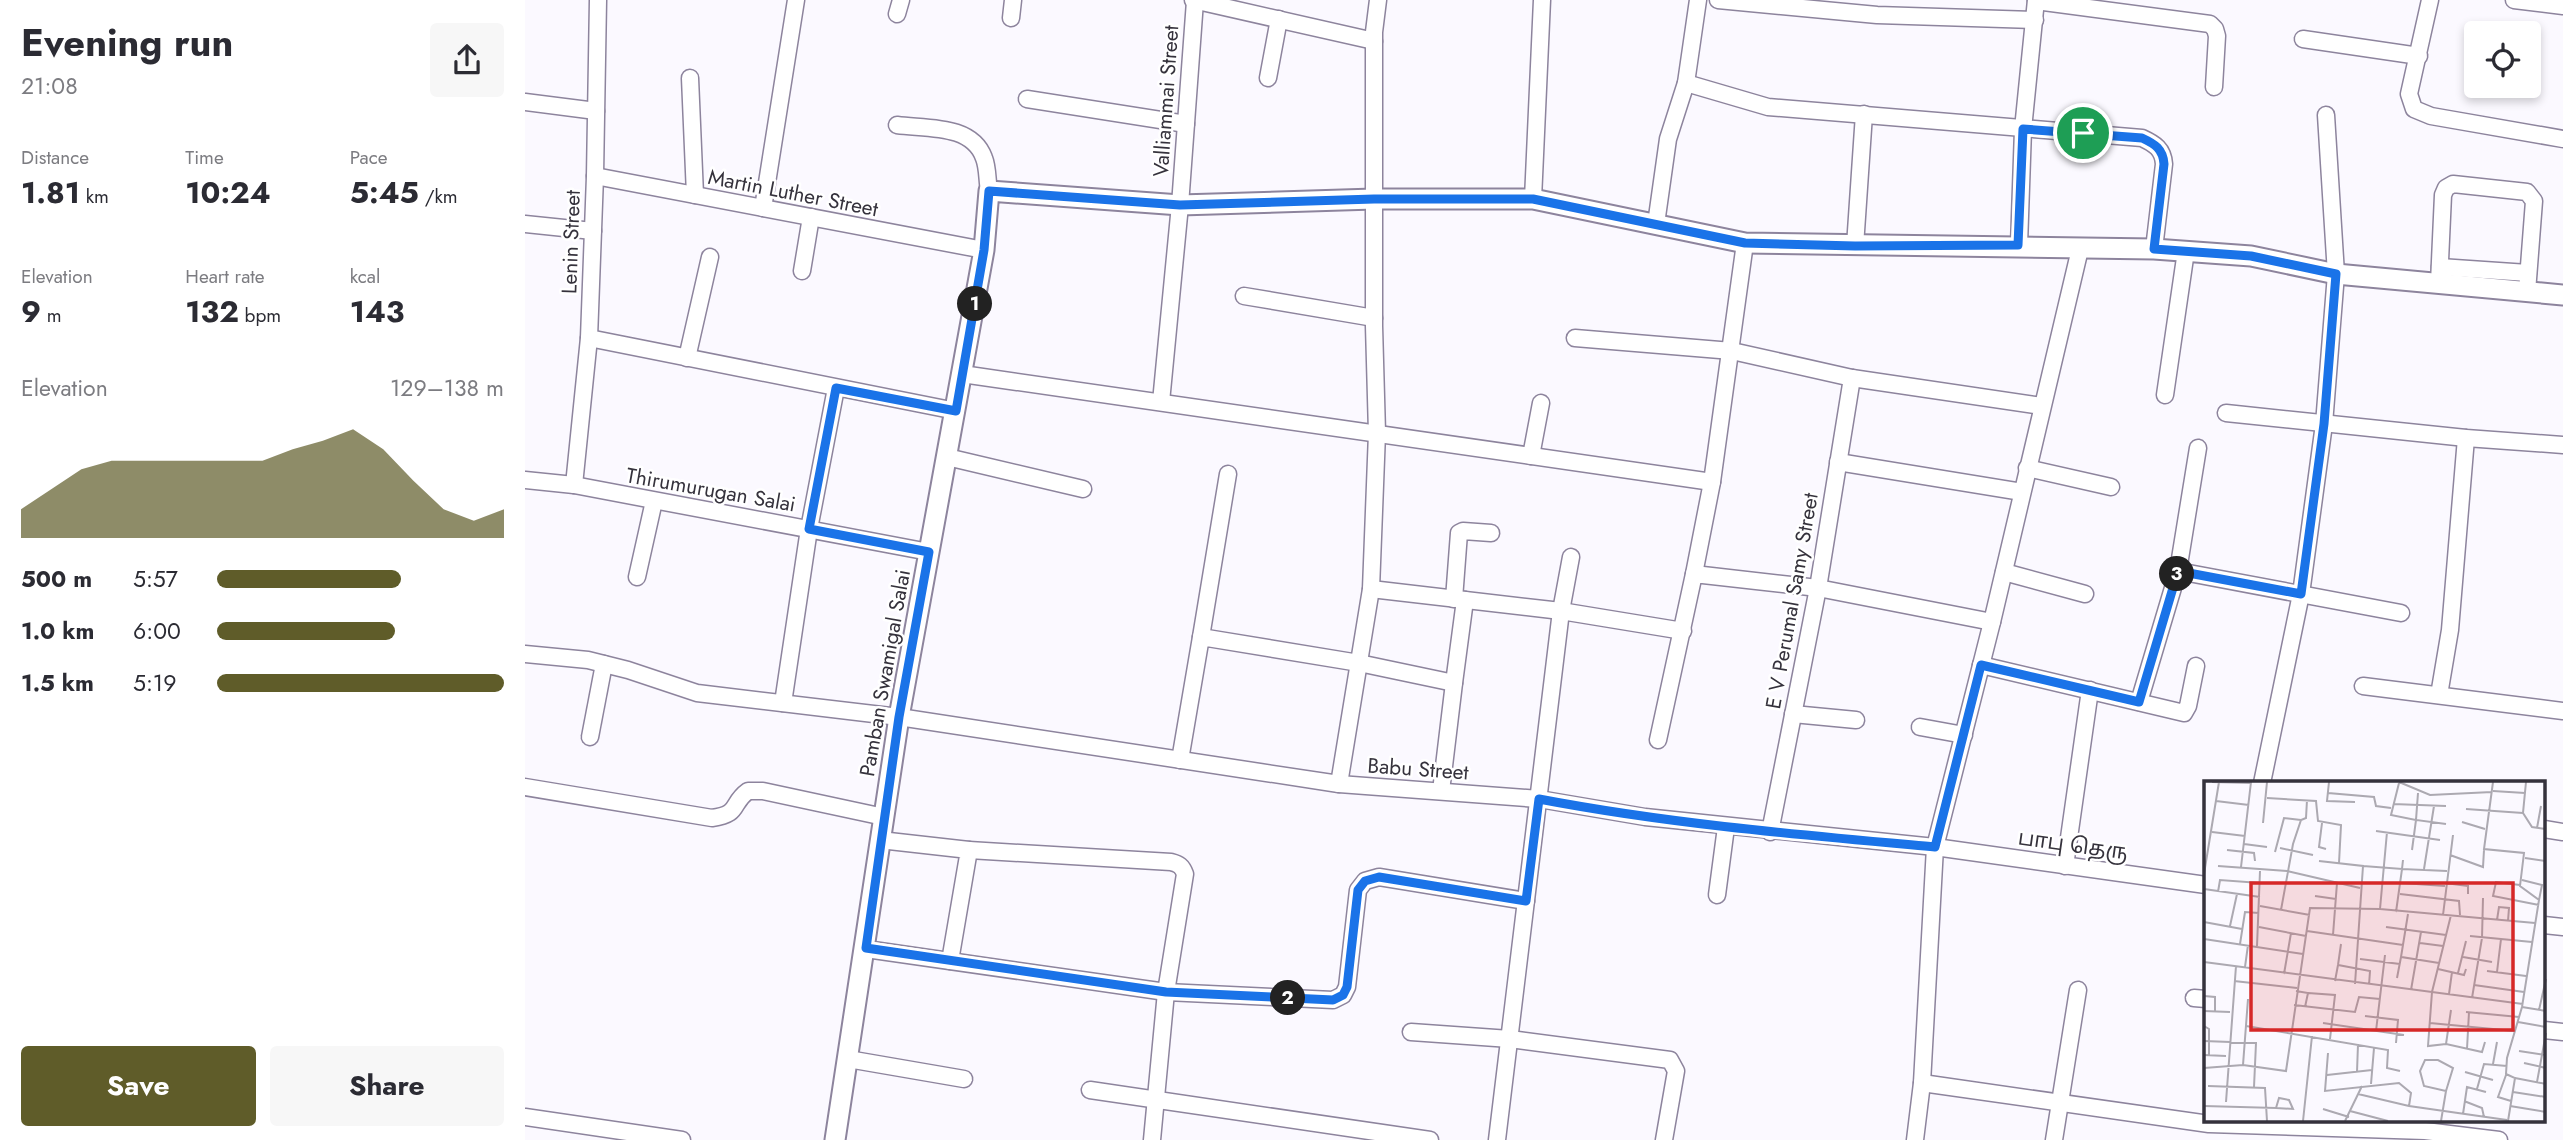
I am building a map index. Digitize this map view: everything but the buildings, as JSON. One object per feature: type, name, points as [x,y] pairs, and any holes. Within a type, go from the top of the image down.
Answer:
[{"type":"street","name":"Lenin Street","points":[[574,485],[589,338],[598,0]]},
{"type":"street","points":[[763,208],[796,0]]},
{"type":"street","points":[[1011,18],[1013,0]]},
{"type":"street","points":[[1194,0],[1374,41]]},
{"type":"street","name":"Valliammai Street","points":[[1161,402],[1180,205],[1194,0]]},
{"type":"street","points":[[1339,784],[1371,589],[1377,433],[1374,318],[1374,41],[1378,0]]},
{"type":"street","points":[[1533,199],[1542,0]]},
{"type":"street","points":[[1656,224],[1668,139],[1686,83],[1698,0]]},
{"type":"street","points":[[1718,0],[1877,15],[2035,20]]},
{"type":"street","points":[[2430,0],[2409,94],[2414,109],[2419,113],[2563,139]]},
{"type":"street","points":[[2514,0],[2563,6]]},
{"type":"street","points":[[2018,245],[2023,129],[2036,1],[2210,24],[2217,36],[2214,87]]},
{"type":"street","points":[[1268,78],[1279,19]]},
{"type":"street","points":[[2303,39],[2419,56]]},
{"type":"street","points":[[691,78],[695,195]]},
{"type":"street","points":[[1686,83],[1768,107],[2142,138],[2158,147],[2163,154],[2154,249]]},
{"type":"street","points":[[1027,99],[1186,124]]},
{"type":"street","points":[[525,102],[596,111]]},
{"type":"street","points":[[1855,246],[1864,114]]},
{"type":"street","points":[[2263,781],[2301,594],[2324,424],[2336,274],[2326,115]]},
{"type":"street","points":[[897,125],[966,135],[981,150],[989,191],[1180,205],[1374,199],[1533,199],[1745,243],[1855,246],[2018,245],[2186,251],[2251,256],[2336,274],[2439,275],[2527,282],[2563,295]]},
{"type":"street","name":"Martin Luther Street","points":[[595,176],[984,250]]},
{"type":"street","points":[[2439,275],[2443,195],[2446,188],[2453,184],[2527,192],[2532,196],[2534,201],[2527,282]]},
{"type":"street","name":"Pamban Swamigal Salai","points":[[835,1140],[899,717],[963,374],[984,250],[989,191]]},
{"type":"street","points":[[802,271],[811,217]]},
{"type":"street","points":[[525,224],[593,231]]},
{"type":"street","points":[[1658,740],[1683,631],[1712,482],[1745,243]]},
{"type":"street","points":[[1915,1140],[1922,1083],[1935,847],[1992,622],[2080,248]]},
{"type":"street","points":[[2165,395],[2186,251]]},
{"type":"street","points":[[687,358],[710,257]]},
{"type":"street","points":[[1244,296],[1374,318]]},
{"type":"street","points":[[589,338],[956,411]]},
{"type":"street","points":[[1575,338],[1732,351],[1852,378],[2042,406]]},
{"type":"street","points":[[963,374],[1712,482]]},
{"type":"street","name":"E V Perumal Samy Street","points":[[1770,832],[1818,588],[1852,378]]},
{"type":"street","points":[[783,703],[809,529],[836,388]]},
{"type":"street","points":[[1531,456],[1541,403]]},
{"type":"street","points":[[2226,413],[2466,438],[2563,445]]},
{"type":"street","points":[[2439,695],[2450,630],[2466,438]]},
{"type":"street","points":[[2139,702],[2178,571],[2198,447]]},
{"type":"street","points":[[947,457],[1083,489]]},
{"type":"street","points":[[1838,462],[2022,492]]},
{"type":"street","points":[[2027,468],[2111,487]]},
{"type":"street","points":[[1180,760],[1228,474]]},
{"type":"street","name":"Thirumurugan Salai","points":[[525,480],[574,485],[929,552]]},
{"type":"street","points":[[637,577],[654,502]]},
{"type":"street","points":[[1441,791],[1454,683],[1460,600],[1459,533],[1491,533]]},
{"type":"street","points":[[1497,1140],[1561,611],[1571,558]]},
{"type":"street","points":[[2178,571],[2401,612]]},
{"type":"street","points":[[2004,572],[2085,594]]},
{"type":"street","points":[[1694,574],[1818,588],[1992,622]]},
{"type":"street","points":[[1371,589],[1561,611],[1683,631]]},
{"type":"street","points":[[1201,637],[1359,663],[1454,683]]},
{"type":"street","name":"Babu Street","points":[[525,654],[588,660],[697,693],[899,717],[1339,784],[1539,799],[1645,817],[1726,827],[1935,847]]},
{"type":"street","points":[[590,737],[604,664]]},
{"type":"street","points":[[1981,665],[2180,713],[2186,712],[2196,666]]},
{"type":"street","points":[[2363,687],[2563,711]]},
{"type":"street","points":[[2065,866],[2090,690]]},
{"type":"street","points":[[1793,714],[1856,720]]},
{"type":"street","points":[[1920,727],[1964,734]]},
{"type":"street","points":[[525,787],[712,818],[728,815],[735,810],[738,800],[748,791],[763,790],[884,817]]},
{"type":"street","points":[[1717,895],[1726,827]]},
{"type":"street","points":[[880,840],[969,850],[1179,864],[1185,874],[1166,992],[1152,1140]]},
{"type":"street","name":"பாபு தெரு","points":[[1935,847],[2204,885]]},
{"type":"street","points":[[950,961],[969,850]]},
{"type":"street","points":[[866,948],[1166,992],[1333,1000],[1343,995],[1347,987],[1358,890],[1365,881],[1379,877],[1526,901]]},
{"type":"street","points":[[2054,1140],[2078,990]]},
{"type":"street","points":[[1411,1032],[1510,1039],[1670,1060],[1676,1071],[1664,1140]]},
{"type":"street","points":[[848,1059],[964,1079]]},
{"type":"street","points":[[1922,1083],[2059,1102],[2209,1128],[2425,1131],[2499,1140]]},
{"type":"street","points":[[1090,1090],[1430,1140]]},
{"type":"street","points":[[525,1117],[682,1140]]},
{"type":"route","points":[[2023,129],[2083,133],[2142,138],[2158,147],[2163,154],[2154,249],[2251,256],[2336,274],[2324,424],[2301,594],[2178,571],[2139,702],[1981,665],[1935,847],[1726,827],[1645,817],[1539,799],[1526,901],[1379,877],[1365,881],[1358,890],[1347,987],[1343,995],[1333,1000],[1166,992],[866,948],[899,717],[929,552],[809,529],[836,388],[956,411],[984,250],[989,191],[1180,205],[1374,199],[1533,199],[1745,243],[1855,246],[2018,245],[2023,129]]}]
